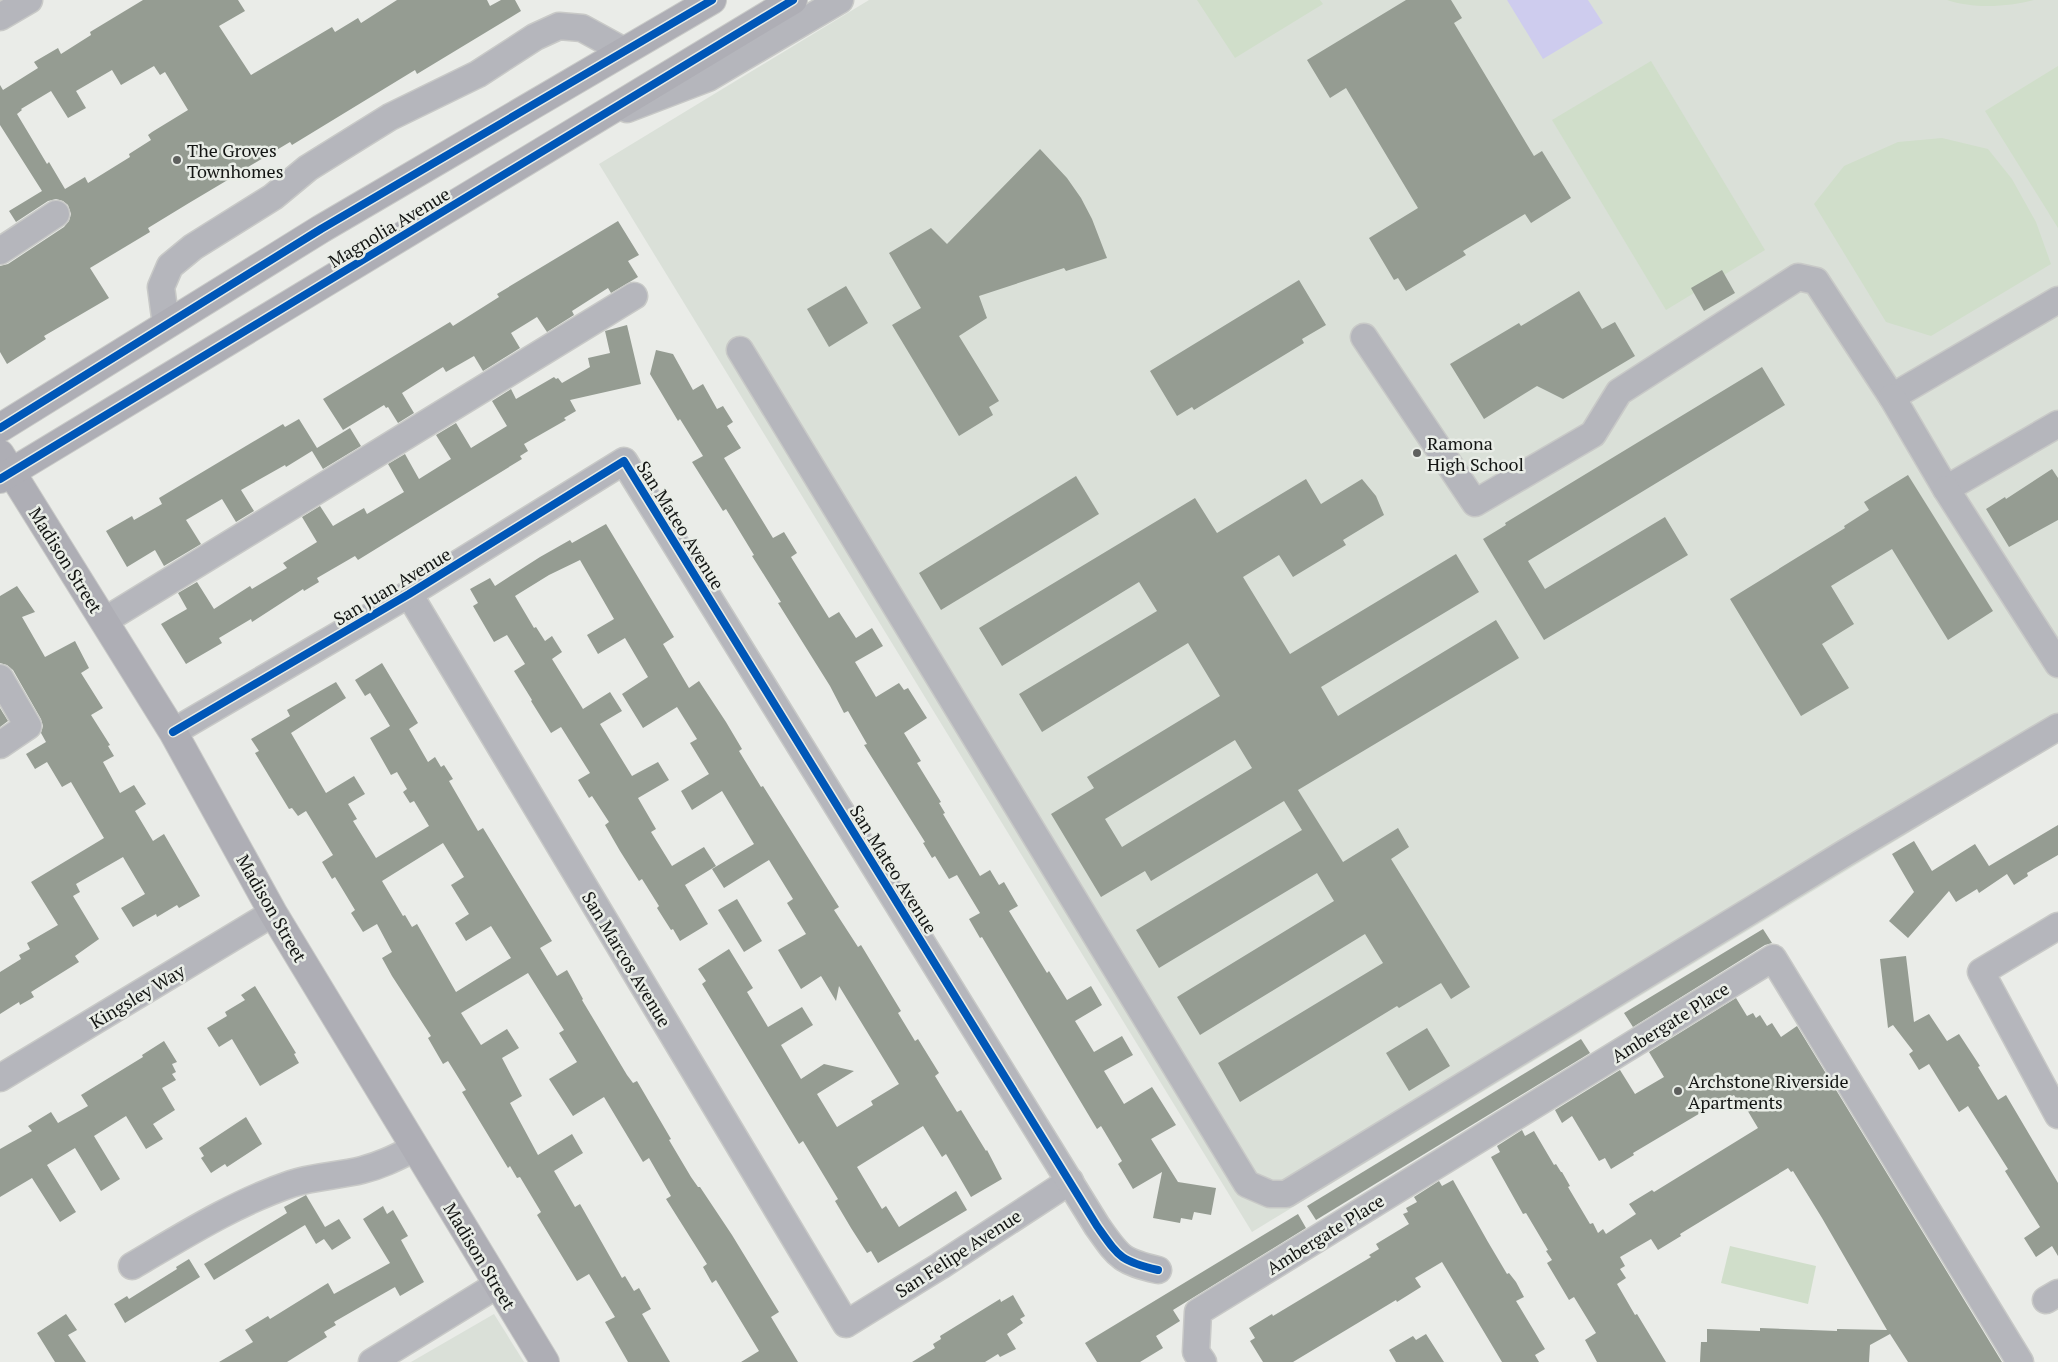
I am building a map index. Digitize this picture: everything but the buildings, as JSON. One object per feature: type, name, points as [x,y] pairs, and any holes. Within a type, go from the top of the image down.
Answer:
[{"type":"main road","name":"Magnolia Avenue","points":[[0,428],[321,229],[712,0]]},
{"type":"main road","name":"Magnolia Avenue","points":[[4,468],[591,122],[793,0]]},
{"type":"main road","name":"Madison Street","points":[[4,468],[174,732],[273,913],[545,1362]]},
{"type":"street","points":[[0,17],[29,0]]},
{"type":"street","points":[[591,122],[708,78],[840,0]]},
{"type":"street","points":[[166,325],[162,287],[170,266],[193,246],[273,197],[308,168],[390,117],[478,74],[535,37],[559,26],[582,28],[624,51]]},
{"type":"street","points":[[0,251],[56,214]]},
{"type":"street","points":[[1364,336],[1475,503],[1593,434],[1620,392],[1798,276],[1816,281],[1892,397],[1946,489],[2058,664]]},
{"type":"street","points":[[104,621],[634,296]]},
{"type":"street","points":[[1892,397],[2056,305]]},
{"type":"street","points":[[740,350],[1247,1184],[1270,1194],[1286,1194],[1844,853],[2058,727]]},
{"type":"street","points":[[1946,489],[2058,424]]},
{"type":"street","name":"San Juan Avenue","points":[[174,732],[409,594],[624,461]]},
{"type":"street","name":"San Mateo Avenue","points":[[624,461],[1070,1182],[1117,1254],[1134,1264],[1158,1270]]},
{"type":"street","name":"San Marcos Avenue","points":[[409,594],[846,1324]]},
{"type":"street","points":[[0,678],[28,726],[0,745]]},
{"type":"street","name":"Kingsley Way","points":[[0,1078],[273,913]]},
{"type":"street","points":[[2058,926],[1981,972],[2058,1115]]},
{"type":"street","name":"Ambergate Place","points":[[1193,1359],[1198,1312],[1773,958],[2020,1362]]},
{"type":"street","points":[[132,1266],[218,1217],[265,1193],[294,1183],[361,1170],[386,1163],[415,1148]]},
{"type":"street","name":"San Felipe Avenue","points":[[846,1324],[1070,1182]]},
{"type":"street","points":[[372,1362],[497,1285]]},
{"type":"shaded area","name":"Ramona High School","points":[[869,0],[2058,0],[2058,742],[1252,1232],[599,164]]},
{"type":"shaded area","points":[[494,1314],[524,1362],[411,1362]]},
{"type":"green space","points":[[1197,0],[1320,0],[1323,4],[1235,58]]},
{"type":"green space","points":[[1947,0],[2034,0],[2013,4],[1979,6]]},
{"type":"green space","points":[[1651,61],[1765,250],[1666,310],[1552,120]]},
{"type":"green space","points":[[2058,66],[2058,228],[1985,111]]},
{"type":"green space","points":[[1942,138],[1988,149],[2012,179],[2036,222],[2051,264],[1931,336],[1886,322],[1814,204],[1844,166],[1898,142]]},
{"type":"green space","points":[[1730,1246],[1816,1266],[1808,1304],[1721,1283]]},
{"type":"water","points":[[1507,0],[1588,0],[1603,23],[1543,59]]},
{"type":"cycle path","points":[[0,428],[321,229],[712,0]]},
{"type":"cycle path","points":[[0,479],[793,0]]},
{"type":"cycle path","points":[[173,732],[409,594],[624,461],[1097,1226],[1110,1245],[1122,1256],[1136,1264],[1158,1270]]},
{"type":"place","name":"The Groves Townhomes","points":[[177,160]]},
{"type":"place","name":"Ramona High School","points":[[1417,453]]},
{"type":"place","name":"Archstone Riverside Apartments","points":[[1678,1091]]}]
